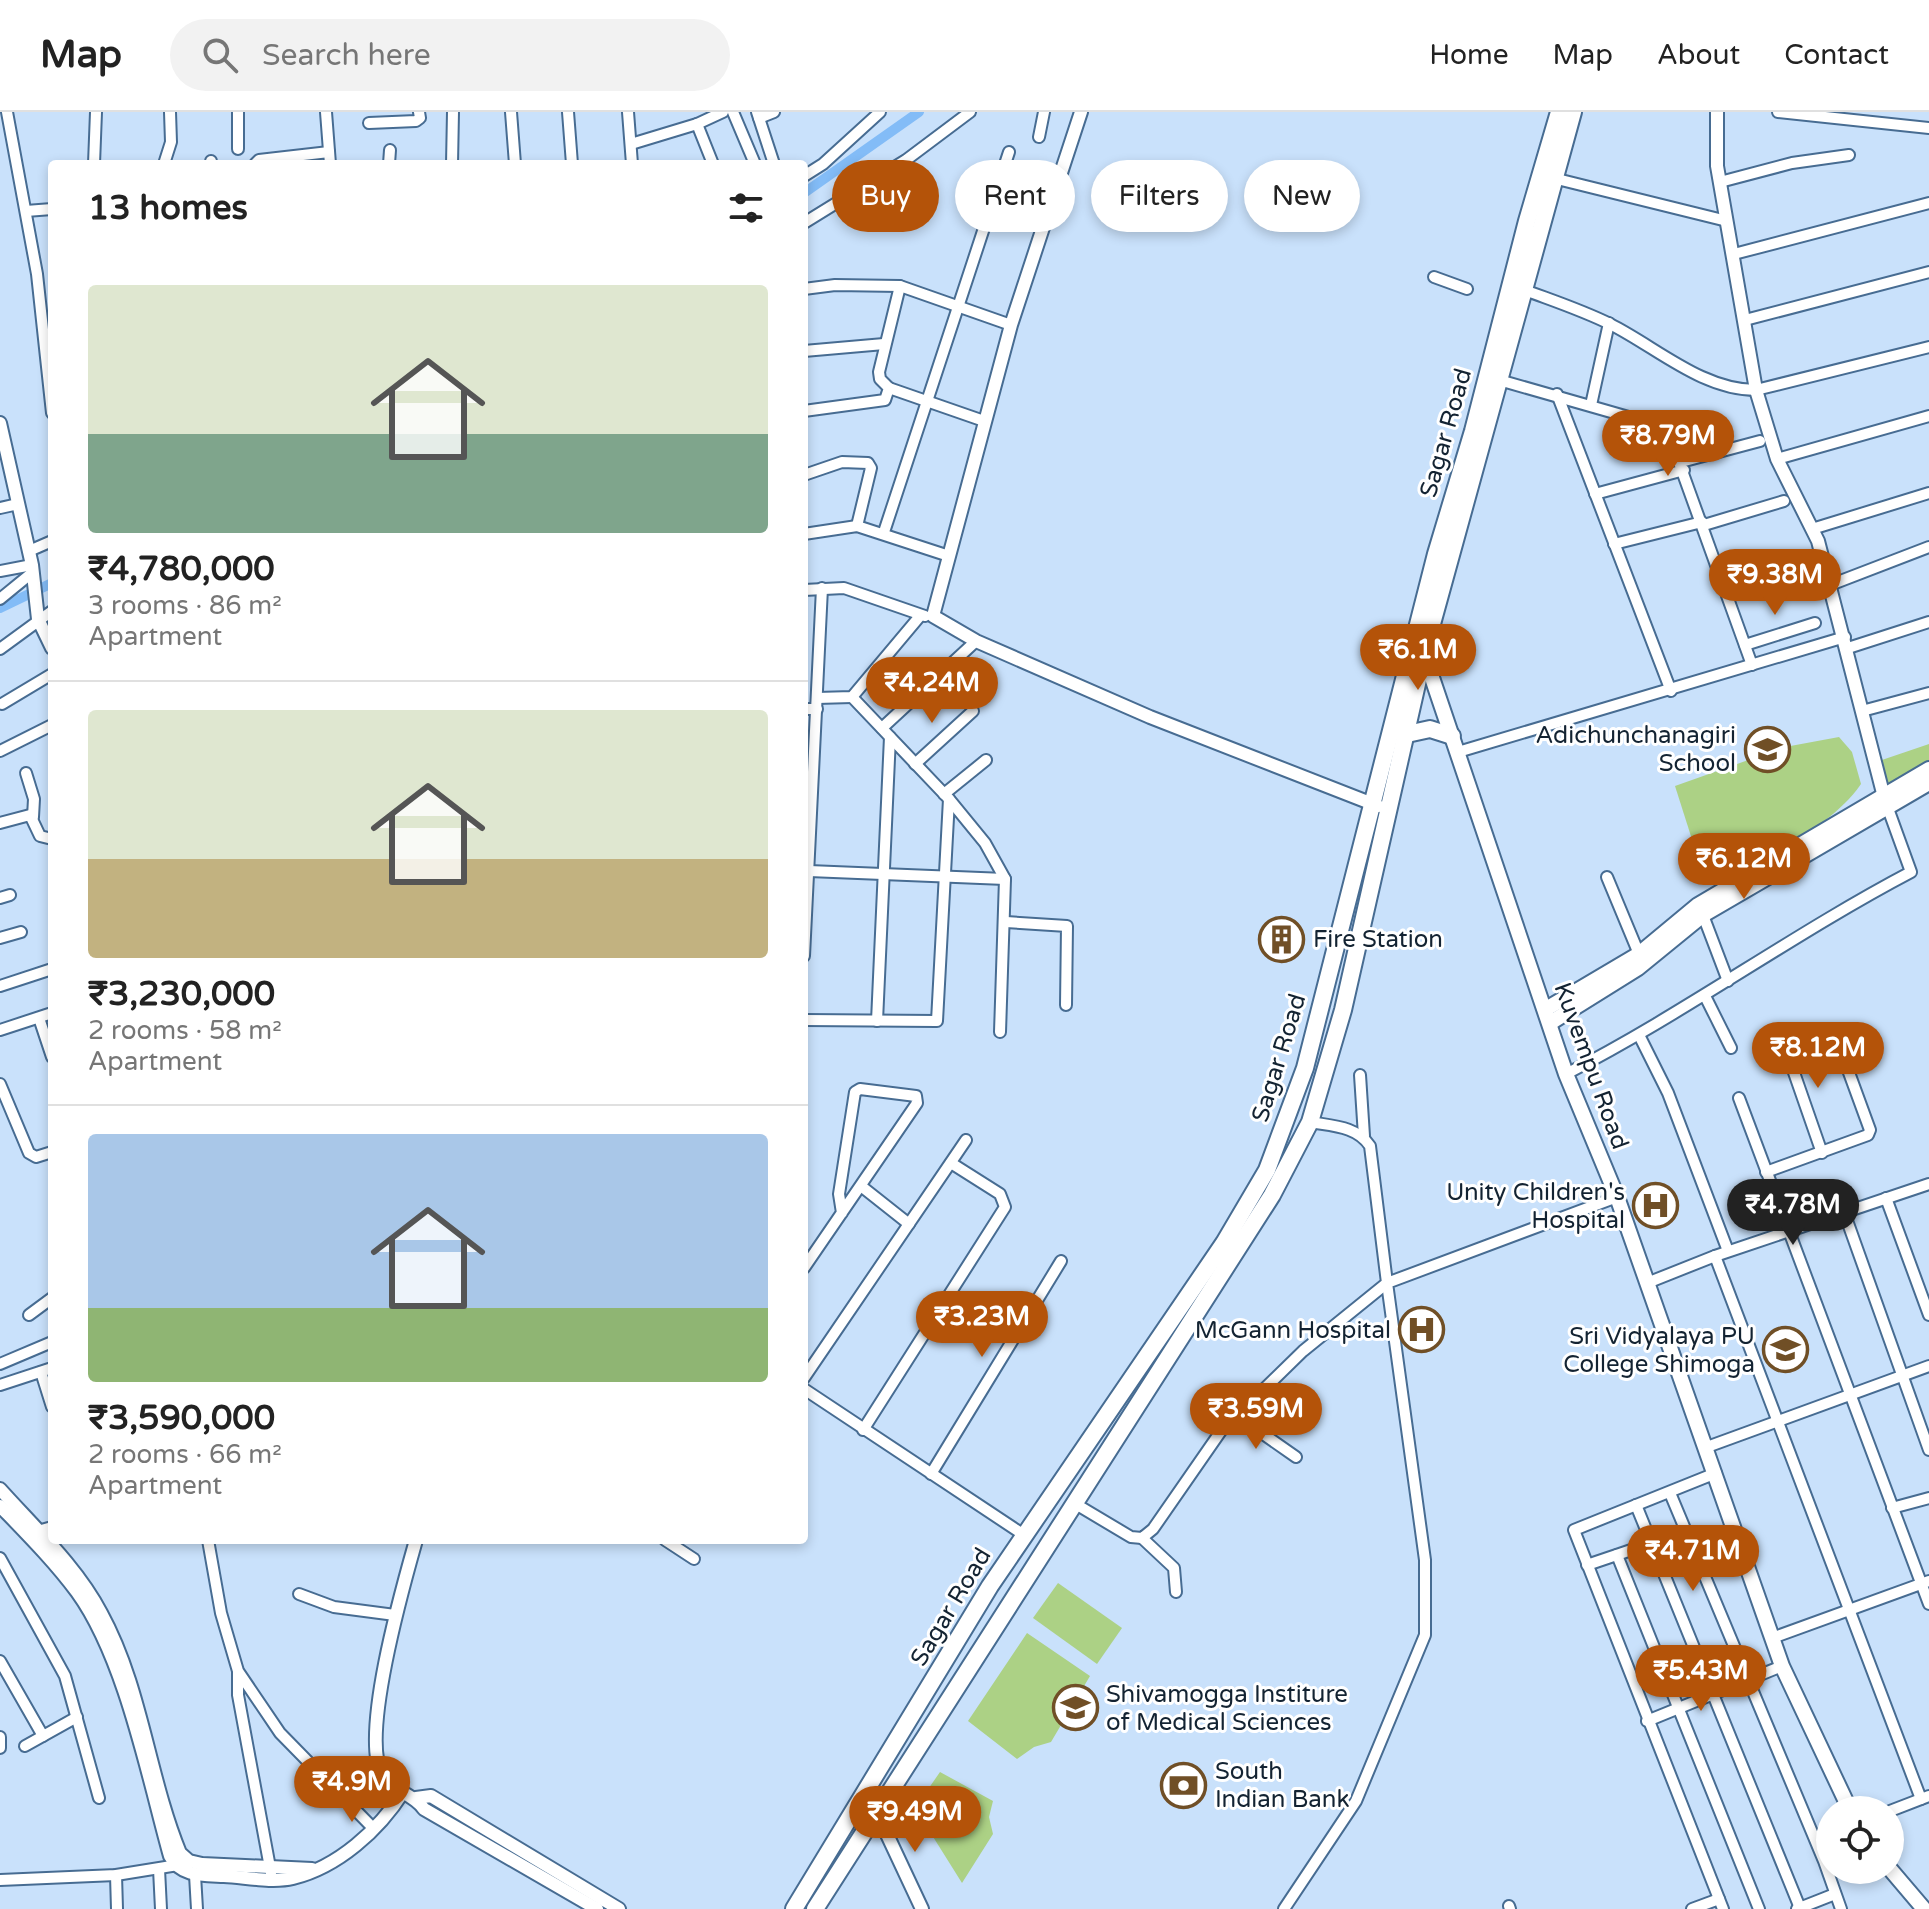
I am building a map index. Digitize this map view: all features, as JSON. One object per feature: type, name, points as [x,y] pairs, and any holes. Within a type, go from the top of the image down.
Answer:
[{"type":"highway","name":"Sagar Road","points":[[815,1909],[935,1717],[1272,1195],[1310,1122],[1343,1010],[1416,636],[1559,112]]},
{"type":"highway","name":"Sagar Road","points":[[794,1909],[1024,1535],[1224,1243],[1267,1170],[1305,1068],[1407,734],[1424,653],[1573,112]]},
{"type":"highway","points":[[1407,734],[1430,729],[1455,744]]},
{"type":"main road","name":"Kuvempu Road","points":[[1416,636],[1566,1074],[1617,1197],[1782,1666],[1843,1796]]},
{"type":"main road","points":[[1886,802],[1929,769]]},
{"type":"main road","points":[[1548,1016],[1701,910],[1886,802],[1929,783]]},
{"type":"main road","points":[[1548,1016],[1638,968],[1701,910]]},
{"type":"main road","points":[[1903,1884],[1924,1909]]},
{"type":"street","points":[[7,112],[37,274],[48,376]]},
{"type":"street","points":[[94,160],[96,112]]},
{"type":"street","points":[[165,160],[171,142],[170,112]]},
{"type":"street","points":[[238,112],[238,149]]},
{"type":"street","points":[[326,112],[330,160]]},
{"type":"street","points":[[369,123],[416,121],[420,118],[419,112]]},
{"type":"street","points":[[452,160],[453,112]]},
{"type":"street","points":[[511,112],[515,160]]},
{"type":"street","points":[[568,112],[572,160]]},
{"type":"street","points":[[628,112],[632,160]]},
{"type":"street","points":[[631,144],[697,124],[723,112]]},
{"type":"street","points":[[733,112],[753,160]]},
{"type":"street","points":[[773,160],[758,115],[774,112]]},
{"type":"street","points":[[808,173],[855,138],[880,112]]},
{"type":"street","points":[[808,221],[906,160],[970,112]]},
{"type":"street","points":[[1039,137],[1044,112]]},
{"type":"street","points":[[808,707],[852,697],[927,616],[949,556],[1011,325],[1081,112]]},
{"type":"street","points":[[1566,1074],[1640,1037],[1911,872],[1886,802],[1846,642],[1812,529],[1777,459],[1756,390],[1720,182],[1715,131],[1717,112]]},
{"type":"street","points":[[1778,112],[1929,128]]},
{"type":"street","points":[[697,124],[711,160]]},
{"type":"street","points":[[389,160],[390,150]]},
{"type":"street","points":[[259,160],[329,152]]},
{"type":"street","points":[[884,532],[1009,152]]},
{"type":"street","points":[[1720,182],[1792,163],[1849,155]]},
{"type":"street","points":[[1553,178],[1727,221]]},
{"type":"street","points":[[1734,254],[1929,203]]},
{"type":"street","points":[[26,211],[48,209]]},
{"type":"street","points":[[1745,320],[1929,272]]},
{"type":"street","points":[[1434,277],[1467,289]]},
{"type":"street","points":[[808,288],[835,285],[900,286],[1011,325]]},
{"type":"street","points":[[900,286],[884,344],[880,379],[889,388],[984,421]]},
{"type":"street","points":[[1522,289],[1609,323],[1713,382],[1740,390],[1756,390],[1929,347]]},
{"type":"street","points":[[1591,405],[1609,323]]},
{"type":"street","points":[[808,351],[884,344]]},
{"type":"street","points":[[1499,380],[1557,394],[1660,426],[1668,432],[1752,665]]},
{"type":"street","points":[[808,411],[881,404],[889,388]]},
{"type":"street","points":[[1557,394],[1671,691]]},
{"type":"street","points":[[1777,459],[1929,416]]},
{"type":"street","points":[[1,428],[29,551],[38,619],[48,640]]},
{"type":"street","points":[[1595,494],[1760,441]]},
{"type":"street","points":[[808,474],[842,462],[868,463],[871,468],[857,526]]},
{"type":"street","points":[[1812,529],[1929,493]]},
{"type":"street","points":[[1614,544],[1784,501]]},
{"type":"street","points":[[0,508],[18,504]]},
{"type":"street","points":[[808,533],[857,526],[884,532],[949,556]]},
{"type":"street","points":[[29,551],[48,543]]},
{"type":"street","points":[[1830,585],[1929,547]]},
{"type":"street","points":[[1726,587],[1799,567]]},
{"type":"street","points":[[0,571],[33,572]]},
{"type":"street","points":[[0,599],[33,572]]},
{"type":"street","points":[[822,588],[817,704],[809,763],[808,864],[885,875],[1005,879]]},
{"type":"street","points":[[808,590],[844,588],[927,616],[976,641],[1150,717],[1382,808]]},
{"type":"street","points":[[0,649],[48,613]]},
{"type":"street","points":[[1455,744],[1671,691],[1752,665],[1929,622]]},
{"type":"street","points":[[1745,645],[1815,623]]},
{"type":"street","points":[[882,728],[976,641]]},
{"type":"street","points":[[808,648],[819,647]]},
{"type":"street","points":[[2,704],[48,676]]},
{"type":"street","points":[[1862,711],[1929,693]]},
{"type":"street","points":[[852,697],[947,796],[985,843],[1005,879],[1006,922],[1000,1032]]},
{"type":"street","points":[[915,764],[973,711]]},
{"type":"street","points":[[0,751],[48,727]]},
{"type":"street","points":[[877,1021],[890,737]]},
{"type":"street","points":[[808,1020],[935,1022],[938,1019],[947,796],[986,760]]},
{"type":"street","points":[[26,773],[34,799],[33,817],[40,836],[48,838]]},
{"type":"street","points":[[0,823],[25,814],[33,817]]},
{"type":"street","points":[[1607,877],[1639,954]]},
{"type":"street","points":[[1701,910],[1728,981]]},
{"type":"street","points":[[1006,922],[1067,926],[1066,1005]]},
{"type":"street","points":[[0,938],[21,932]]},
{"type":"street","points":[[0,986],[48,970]]},
{"type":"street","points":[[1705,996],[1731,1048]]},
{"type":"street","points":[[0,1030],[48,1015]]},
{"type":"street","points":[[39,1018],[48,1045]]},
{"type":"street","points":[[1640,1037],[1668,1093],[1728,1251]]},
{"type":"street","points":[[1766,1172],[1868,1135],[1870,1130],[1836,1037]]},
{"type":"street","points":[[1782,1038],[1822,1153]]},
{"type":"street","points":[[1284,1909],[1356,1801],[1425,1635],[1425,1560],[1370,1146],[1364,1136],[1360,1075]]},
{"type":"street","points":[[0,1084],[29,1153],[36,1157],[48,1153]]},
{"type":"street","points":[[808,1262],[861,1186],[917,1103],[916,1096],[860,1089],[855,1092],[839,1194],[842,1213]]},
{"type":"street","points":[[1739,1098],[1848,1394],[1925,1583],[1929,1604]]},
{"type":"street","points":[[1310,1122],[1352,1130],[1364,1136]]},
{"type":"street","points":[[808,1372],[966,1140]]},
{"type":"street","points":[[863,1430],[1005,1207],[1000,1194],[951,1163]]},
{"type":"street","points":[[1647,1283],[1728,1251],[1929,1184]]},
{"type":"street","points":[[861,1186],[909,1224]]},
{"type":"street","points":[[1142,1538],[1153,1529],[1221,1431],[1236,1415],[1303,1351],[1387,1283],[1617,1197]]},
{"type":"street","points":[[1886,1198],[1929,1315]]},
{"type":"street","points":[[1844,1212],[1929,1450]]},
{"type":"street","points":[[1715,1256],[1848,1609],[1925,1797],[1904,1805]]},
{"type":"street","points":[[931,1474],[1061,1261]]},
{"type":"street","points":[[29,1315],[48,1301]]},
{"type":"street","points":[[0,1364],[48,1344]]},
{"type":"street","points":[[1707,1447],[1929,1366]]},
{"type":"street","points":[[0,1385],[46,1370]]},
{"type":"street","points":[[808,1392],[1024,1535]]},
{"type":"street","points":[[1236,1415],[1296,1457]]},
{"type":"street","points":[[1692,1909],[1721,1904],[1574,1530],[1716,1473]]},
{"type":"street","points":[[0,1489],[48,1543]]},
{"type":"street","points":[[1670,1493],[1824,1861],[1841,1909]]},
{"type":"street","points":[[1892,1508],[1929,1498]]},
{"type":"street","points":[[1074,1503],[1131,1537],[1142,1538],[1174,1568],[1176,1592]]},
{"type":"street","points":[[1636,1505],[1649,1544],[1799,1908],[1835,1894]]},
{"type":"street","points":[[2,1511],[77,1593],[99,1631],[136,1735],[170,1856],[195,1875],[312,1869],[338,1858],[374,1829],[403,1792]]},
{"type":"street","points":[[38,1531],[48,1528]]},
{"type":"street","points":[[49,1544],[83,1584],[102,1613],[139,1710],[183,1864]]},
{"type":"street","points":[[209,1544],[221,1613],[238,1671],[238,1695],[271,1873]]},
{"type":"street","points":[[415,1544],[389,1637],[375,1749],[385,1780],[416,1798],[424,1809],[597,1909]]},
{"type":"street","points":[[671,1544],[694,1559]]},
{"type":"street","points":[[1587,1565],[1649,1544]]},
{"type":"street","points":[[1617,1555],[1759,1909]]},
{"type":"street","points":[[0,1558],[63,1671],[99,1798]]},
{"type":"street","points":[[1772,1638],[1925,1583]]},
{"type":"street","points":[[299,1594],[334,1607],[395,1615]]},
{"type":"street","points":[[0,1661],[43,1736]]},
{"type":"street","points":[[1647,1721],[1782,1666]]},
{"type":"street","points":[[238,1671],[280,1733],[374,1829]]},
{"type":"street","points":[[25,1746],[77,1717]]},
{"type":"street","points":[[0,1737],[0,1748]]},
{"type":"street","points":[[416,1798],[431,1796],[619,1909]]},
{"type":"street","points":[[877,1813],[922,1909]]},
{"type":"street","points":[[0,1880],[116,1875],[183,1864],[271,1873]]},
{"type":"street","points":[[159,1869],[161,1909]]},
{"type":"street","points":[[116,1875],[117,1909]]},
{"type":"street","points":[[195,1875],[197,1909]]},
{"type":"green space","points":[[1839,737],[1852,752],[1861,784],[1848,800],[1795,840],[1715,874],[1696,852],[1675,786],[1785,747]]},
{"type":"green space","points":[[1929,744],[1929,762],[1886,787],[1879,761]]},
{"type":"green space","points":[[1058,1583],[1122,1628],[1097,1664],[1033,1618]]},
{"type":"green space","points":[[1027,1633],[1090,1676],[1051,1742],[1034,1747],[1017,1759],[968,1721]]},
{"type":"green space","points":[[940,1772],[993,1801],[989,1817],[993,1834],[962,1883],[915,1808]]},
{"type":"waterway","points":[[808,190],[919,112]]},
{"type":"waterway","points":[[0,608],[48,585]]},
{"type":"place","name":"Adichunchanagiri School","points":[[1767,749]]},
{"type":"place","name":"Fire Station","points":[[1282,939]]},
{"type":"place","name":"Unity Children's Hospital","points":[[1656,1206]]},
{"type":"place","name":"McGann Hospital","points":[[1422,1330]]},
{"type":"place","name":"Sri Vidyalaya PU College Shimoga","points":[[1786,1350]]},
{"type":"place","name":"Shivamogga Institure of Medical Sciences","points":[[1075,1708]]},
{"type":"place","name":"South Indian Bank","points":[[1184,1785]]}]
